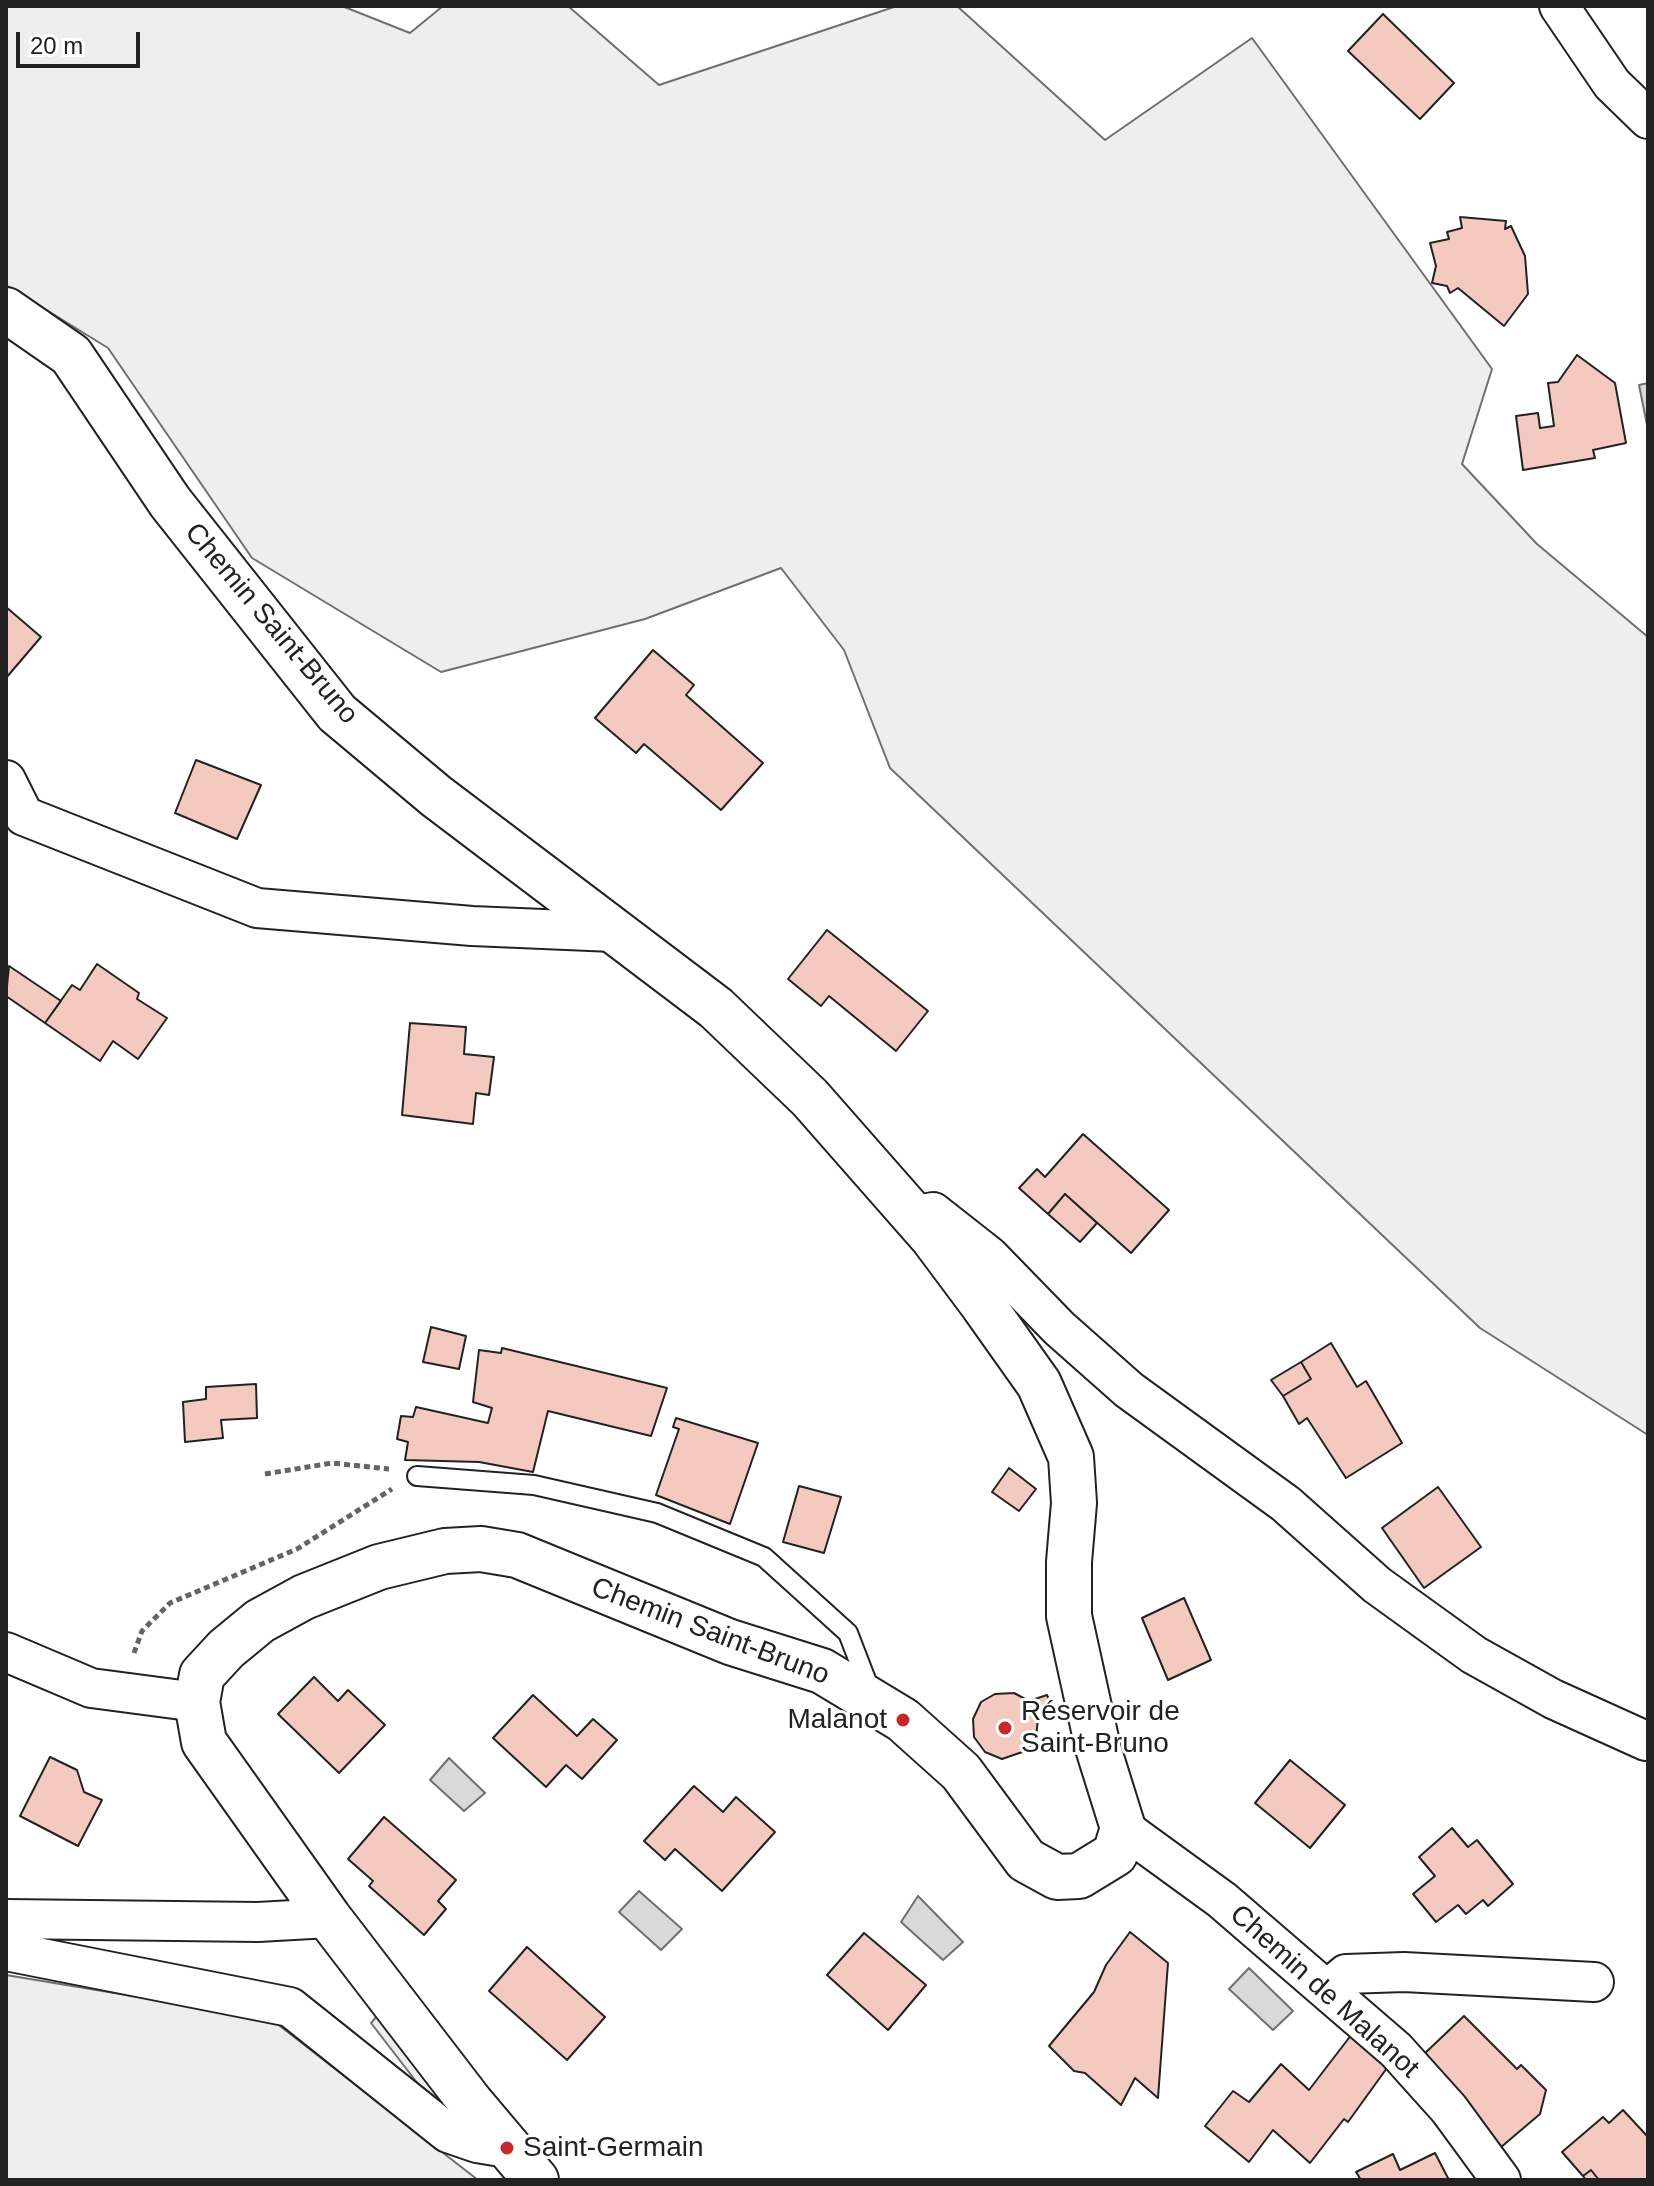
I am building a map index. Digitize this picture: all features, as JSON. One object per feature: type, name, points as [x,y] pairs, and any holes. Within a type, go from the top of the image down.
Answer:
[{"type":"street","points":[[1559,6],[1612,84],[1648,119]]},
{"type":"street","name":"Chemin Saint-Bruno","points":[[6,310],[71,355],[170,502],[337,713],[436,796],[716,1008],[810,1098],[950,1261],[1039,1384],[1071,1457],[1074,1503],[1069,1616],[1095,1734],[1123,1828],[1115,1854],[1079,1876],[1057,1877],[1026,1860],[961,1772],[903,1720],[822,1671],[730,1642],[517,1555],[481,1549],[445,1551],[379,1567],[304,1597],[260,1621],[226,1649],[202,1675],[197,1702]]},
{"type":"street","points":[[6,780],[24,816],[257,908],[472,926],[614,932]]},
{"type":"street","points":[[913,1216],[933,1212],[989,1256],[1059,1328],[1129,1390],[1286,1504],[1377,1585],[1450,1637],[1553,1699],[1646,1741]]},
{"type":"street","points":[[6,1652],[91,1688],[197,1702],[204,1742],[329,1918],[507,2148],[536,2180]]},
{"type":"street","name":"Chemin de Malanot","points":[[1123,1828],[1222,1900],[1396,2050],[1449,2109],[1501,2180]]},
{"type":"street","points":[[6,1919],[258,1922],[329,1918]]},
{"type":"street","points":[[6,1951],[290,2007],[448,2133],[477,2143],[507,2148]]},
{"type":"street","points":[[1328,1989],[1346,1974],[1404,1972],[1594,1982]]},
{"type":"lane","points":[[417,1476],[534,1485],[657,1513],[764,1557],[848,1633],[876,1704]]},
{"type":"path","points":[[265,1474],[332,1463],[417,1476]]},
{"type":"shaded area","points":[[6,6],[342,6],[410,33],[443,6],[568,6],[659,85],[897,6],[957,6],[1105,140],[1252,38],[1492,369],[1462,464],[1537,544],[1648,637],[1648,1435],[1480,1328],[890,768],[844,650],[781,568],[645,619],[441,672],[252,558],[108,348],[6,285]]},
{"type":"shaded area","points":[[1648,383],[1648,430],[1639,385]]},
{"type":"shaded area","points":[[449,1758],[485,1793],[464,1811],[430,1780]]},
{"type":"shaded area","points":[[639,1891],[682,1929],[661,1950],[619,1912]]},
{"type":"shaded area","points":[[918,1896],[963,1942],[943,1960],[901,1922]]},
{"type":"shaded area","points":[[1249,1968],[1293,2011],[1273,2030],[1229,1989]]},
{"type":"shaded area","points":[[6,1975],[271,2019],[478,2180],[6,2180]]},
{"type":"shaded area","points":[[382,2010],[448,2097],[435,2106],[371,2023]]},
{"type":"building","points":[[1383,14],[1454,83],[1420,119],[1348,51]]},
{"type":"building","points":[[1460,217],[1506,221],[1505,229],[1511,226],[1525,256],[1528,294],[1504,326],[1458,288],[1450,293],[1447,286],[1432,283],[1436,266],[1430,243],[1449,239],[1447,232],[1462,228]]},
{"type":"building","points":[[1577,355],[1615,383],[1626,443],[1593,450],[1595,458],[1523,470],[1516,416],[1538,413],[1540,428],[1554,426],[1548,383],[1558,382]]},
{"type":"building","points":[[6,607],[41,637],[6,678]]},
{"type":"building","points":[[653,650],[694,685],[686,695],[763,763],[721,810],[644,744],[636,753],[595,718]]},
{"type":"building","points":[[196,760],[261,785],[237,839],[175,813]]},
{"type":"building","points":[[827,930],[928,1011],[896,1051],[829,996],[821,1006],[788,979]]},
{"type":"building","points":[[97,964],[139,993],[137,999],[167,1018],[138,1059],[113,1041],[100,1061],[45,1023],[72,985],[80,990]]},
{"type":"building","points":[[9,966],[61,1001],[45,1023],[6,996]]},
{"type":"building","points":[[410,1023],[466,1027],[464,1054],[494,1057],[489,1095],[476,1093],[473,1124],[402,1115]]},
{"type":"building","points":[[1083,1134],[1169,1210],[1131,1253],[1065,1194],[1048,1214],[1019,1188],[1037,1169],[1045,1177]]},
{"type":"building","points":[[1065,1194],[1097,1223],[1080,1242],[1048,1214]]},
{"type":"building","points":[[431,1327],[466,1336],[459,1369],[423,1362]]},
{"type":"building","points":[[1331,1343],[1357,1387],[1366,1381],[1402,1443],[1346,1478],[1307,1418],[1299,1424],[1283,1396],[1311,1379],[1301,1362]]},
{"type":"building","points":[[502,1348],[667,1388],[651,1436],[548,1411],[533,1472],[479,1462],[405,1460],[408,1442],[397,1439],[401,1416],[413,1417],[416,1407],[488,1423],[492,1408],[473,1402],[479,1350],[501,1353]]},
{"type":"building","points":[[1301,1362],[1311,1379],[1283,1396],[1271,1380]]},
{"type":"building","points":[[256,1384],[257,1418],[221,1420],[223,1438],[185,1442],[183,1402],[206,1399],[206,1387]]},
{"type":"building","points":[[676,1418],[758,1443],[730,1524],[656,1495],[679,1429],[673,1427]]},
{"type":"building","points":[[1009,1468],[1036,1489],[1019,1511],[992,1492]]},
{"type":"building","points":[[799,1486],[841,1497],[824,1553],[783,1542]]},
{"type":"building","points":[[1438,1487],[1481,1547],[1424,1588],[1382,1528]]},
{"type":"building","points":[[1184,1598],[1211,1660],[1168,1680],[1142,1618]]},
{"type":"building","points":[[314,1677],[338,1701],[348,1690],[385,1725],[339,1773],[278,1714]]},
{"type":"building","name":"Réservoir de Saint-Bruno","points":[[1014,1693],[1029,1701],[1047,1695],[1054,1711],[1038,1718],[1036,1738],[1028,1750],[1002,1759],[985,1752],[974,1737],[973,1719],[981,1702],[995,1694]]},
{"type":"building","points":[[533,1695],[577,1736],[593,1719],[617,1740],[582,1779],[566,1765],[546,1787],[493,1738]]},
{"type":"building","points":[[50,1757],[77,1770],[84,1792],[102,1800],[78,1846],[20,1816]]},
{"type":"building","points":[[1290,1760],[1345,1805],[1310,1848],[1255,1803]]},
{"type":"building","points":[[694,1786],[723,1812],[736,1797],[775,1832],[722,1891],[675,1849],[665,1860],[644,1841]]},
{"type":"building","points":[[384,1817],[456,1880],[438,1901],[446,1909],[424,1935],[369,1886],[373,1881],[348,1859]]},
{"type":"building","points":[[1452,1828],[1468,1847],[1477,1840],[1513,1884],[1488,1906],[1483,1900],[1466,1914],[1458,1905],[1436,1922],[1413,1894],[1435,1876],[1419,1857]]},
{"type":"building","points":[[1130,1932],[1168,1963],[1158,2098],[1135,2078],[1121,2105],[1085,2073],[1074,2071],[1049,2046],[1094,1992],[1106,1965]]},
{"type":"building","points":[[864,1933],[926,1985],[888,2030],[827,1975]]},
{"type":"building","points":[[527,1947],[605,2017],[567,2060],[489,1991]]},
{"type":"building","points":[[1464,2016],[1517,2069],[1521,2065],[1546,2090],[1540,2114],[1500,2148],[1422,2056]]},
{"type":"building","points":[[1355,2030],[1392,2061],[1348,2122],[1344,2119],[1310,2163],[1273,2130],[1249,2162],[1205,2126],[1233,2091],[1249,2102],[1281,2064],[1309,2090]]},
{"type":"building","points":[[1623,2110],[1648,2137],[1648,2180],[1599,2180],[1591,2170],[1583,2176],[1562,2152],[1603,2117],[1609,2123]]},
{"type":"building","points":[[1435,2153],[1449,2180],[1361,2180],[1356,2172],[1393,2154],[1400,2170]]},
{"type":"building","points":[[1591,2170],[1599,2180],[1586,2180],[1583,2176]]},
{"type":"place","name":"Malanot","points":[[903,1720]]},
{"type":"place","name":"Réservoir de Saint-Bruno","points":[[1005,1728]]},
{"type":"place","name":"Saint-Germain","points":[[507,2148]]}]
